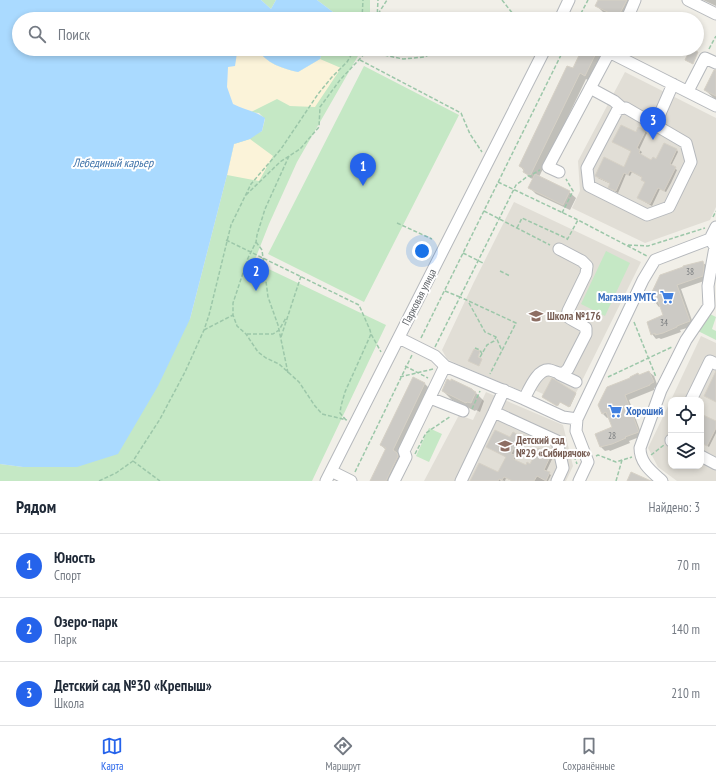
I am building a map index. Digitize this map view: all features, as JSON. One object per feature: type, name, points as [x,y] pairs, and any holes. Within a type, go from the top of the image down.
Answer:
[{"type":"street","points":[[564,12],[570,0]]},
{"type":"street","points":[[630,12],[635,0]]},
{"type":"street","points":[[688,0],[716,14]]},
{"type":"street","name":"Парковая улица","points":[[329,476],[351,421],[399,338],[541,56]]},
{"type":"street","points":[[559,172],[548,167],[607,56]]},
{"type":"street","points":[[620,56],[716,106]]},
{"type":"street","points":[[688,91],[705,58],[716,63]]},
{"type":"street","points":[[655,125],[673,84]]},
{"type":"street","points":[[590,88],[614,101],[622,108],[626,108],[686,143],[691,162],[669,207],[647,215],[589,186],[587,168],[618,109],[622,108]]},
{"type":"street","points":[[662,481],[642,461],[640,448],[661,390],[686,340],[712,308],[708,286],[715,247],[710,240],[712,225]]},
{"type":"street","points":[[579,481],[588,462],[576,431],[577,419],[643,280],[655,260],[710,240]]},
{"type":"street","points":[[559,374],[568,370],[586,334],[586,328],[567,316],[586,274],[587,266],[582,261],[560,250]]},
{"type":"street","points":[[399,338],[432,354],[445,366],[504,390],[563,417],[577,419]]},
{"type":"street","points":[[692,397],[710,361],[716,364]]},
{"type":"street","points":[[394,481],[406,457],[404,451],[445,366]]},
{"type":"street","points":[[524,399],[538,374],[545,370],[550,370],[576,382]]},
{"type":"street","points":[[461,481],[504,390]]},
{"type":"street","points":[[430,398],[463,411]]},
{"type":"street","points":[[494,412],[557,441],[563,468],[557,481]]},
{"type":"street","points":[[704,458],[716,464]]},
{"type":"street","points":[[329,476],[350,481]]},
{"type":"path","points":[[362,12],[363,0]]},
{"type":"path","points":[[377,12],[378,0]]},
{"type":"path","points":[[379,12],[387,0]]},
{"type":"path","points":[[502,0],[511,12]]},
{"type":"path","points":[[582,12],[588,0]]},
{"type":"path","points":[[705,58],[716,36]]},
{"type":"path","points":[[99,481],[116,473],[133,461],[160,419],[185,372],[204,330],[223,258],[226,240],[231,224],[244,197],[251,184],[281,149],[318,94],[351,56]]},
{"type":"path","points":[[244,197],[280,162],[300,149],[320,127],[320,107],[340,80],[364,56]]},
{"type":"path","points":[[388,56],[403,59],[426,56]]},
{"type":"path","points":[[350,481],[405,366],[445,291],[561,56]]},
{"type":"path","points":[[360,60],[461,113],[470,134],[483,153],[490,157]]},
{"type":"path","points":[[289,156],[265,209],[256,242],[248,258],[233,303],[233,315],[237,326],[246,334],[258,352],[266,358],[279,364],[299,382],[322,414],[351,421]]},
{"type":"path","points":[[559,172],[566,178],[572,191],[562,213]]},
{"type":"path","points":[[432,354],[516,185],[524,178],[532,176]]},
{"type":"path","points":[[498,182],[578,220],[655,260]]},
{"type":"path","points":[[484,211],[560,250],[568,239],[578,220]]},
{"type":"path","points":[[626,244],[648,246],[712,225],[716,212]]},
{"type":"path","points":[[517,228],[522,218],[568,239]]},
{"type":"path","points":[[397,223],[432,239]]},
{"type":"path","points":[[226,240],[359,305],[371,334],[381,352]]},
{"type":"path","points":[[256,242],[262,250],[268,297],[279,330],[288,373]]},
{"type":"path","points":[[463,253],[483,263]]},
{"type":"path","points":[[500,271],[510,276]]},
{"type":"path","points":[[281,338],[301,276]]},
{"type":"path","points":[[413,459],[426,433],[454,414],[472,409],[516,323],[445,291]]},
{"type":"path","points":[[468,302],[485,332],[496,337],[502,351]]},
{"type":"path","points":[[204,330],[233,315]]},
{"type":"path","points":[[246,334],[273,334],[279,330],[287,317]]},
{"type":"path","points":[[630,325],[632,319],[661,390]]},
{"type":"path","points":[[351,421],[340,413],[341,406],[345,392],[371,334]]},
{"type":"path","points":[[480,357],[487,345],[494,341],[496,337]]},
{"type":"path","points":[[609,371],[606,378],[686,340]]},
{"type":"path","points":[[476,348],[480,350],[482,354]]},
{"type":"path","points":[[405,366],[437,382]]},
{"type":"path","points":[[400,377],[445,366]]},
{"type":"path","points":[[651,459],[651,454],[668,443]]},
{"type":"path","points":[[588,462],[598,455],[616,462],[640,455]]},
{"type":"path","points":[[616,481],[622,460]]},
{"type":"path","points":[[133,461],[160,481]]},
{"type":"shaded area","points":[[625,72],[716,118],[716,207],[710,220],[645,243],[572,208],[580,191],[578,161]]},
{"type":"shaded area","name":"Школа №176","points":[[514,202],[641,262],[569,407],[560,402],[557,406],[542,397],[543,394],[530,388],[519,390],[455,363],[447,359],[442,350]]},
{"type":"shaded area","points":[[701,336],[716,343],[716,481],[677,481],[658,467],[648,448],[668,406],[668,469],[704,469],[704,397],[672,397]]},
{"type":"shaded area","name":"Детский сад №29 «Сибирячок»","points":[[486,392],[563,425],[573,466],[566,481],[424,481],[459,415],[473,420]]},
{"type":"green space","points":[[261,0],[276,0],[271,9]]},
{"type":"green space","points":[[317,0],[370,0],[370,12],[333,12]]},
{"type":"green space","points":[[235,56],[263,56],[275,65],[298,72],[320,59],[321,56],[358,56],[297,162],[269,224],[254,262],[386,325],[312,481],[0,481],[0,464],[23,467],[190,319],[234,144],[262,131],[265,119],[259,113],[251,112],[228,67]]},
{"type":"green space","points":[[364,66],[459,115],[364,302],[268,254]]},
{"type":"green space","points":[[606,251],[630,263],[605,316],[581,304]]},
{"type":"green space","points":[[706,312],[716,317],[712,329],[716,331],[716,340],[696,330]]},
{"type":"green space","points":[[429,428],[442,434],[429,462],[416,456]]},
{"type":"sand","points":[[235,56],[263,56],[275,65],[298,72],[320,59],[341,68],[315,107],[290,106],[277,99],[251,112],[233,104],[227,87],[228,67]]},
{"type":"sand","points":[[250,139],[273,156],[259,181],[227,175],[234,144]]},
{"type":"water","name":"Лебединый карьер","points":[[0,0],[261,0],[271,9],[276,0],[317,0],[333,12],[12,12],[12,56],[237,56],[235,66],[228,67],[227,87],[233,104],[265,118],[262,131],[250,139],[234,144],[190,319],[158,386],[118,454],[77,467],[23,467],[0,464]]},
{"type":"water","points":[[263,56],[321,56],[320,59],[298,72],[275,65]]},
{"type":"building","points":[[598,0],[627,0],[621,12],[608,12],[595,6]]},
{"type":"building","points":[[579,56],[595,56],[585,76],[580,73],[530,176],[523,172],[524,169],[519,166],[567,66],[573,68]]},
{"type":"building","points":[[687,56],[696,56],[693,64],[685,60]]},
{"type":"building","points":[[714,70],[716,70],[716,96],[704,90]]},
{"type":"building","points":[[621,125],[636,132],[638,127],[646,130],[637,148],[640,150],[639,153],[651,160],[653,157],[656,159],[664,143],[677,149],[670,164],[676,167],[664,191],[658,188],[650,204],[637,198],[645,182],[641,180],[642,177],[630,171],[628,175],[624,173],[616,191],[608,188],[610,183],[595,176],[604,157],[624,167],[631,151],[612,142]]},
{"type":"building","points":[[535,174],[570,191],[563,205],[528,188]]},
{"type":"building","points":[[703,261],[703,276],[677,285],[690,321],[663,333],[655,335],[655,333],[651,335],[647,322],[663,315],[658,301],[654,303],[651,294],[660,275],[683,266]]},
{"type":"building","points":[[474,349],[480,351],[478,357],[482,359],[479,366],[468,361]]},
{"type":"building","points":[[649,371],[654,382],[625,395],[639,432],[612,444],[600,447],[595,434],[612,427],[606,412],[602,414],[598,405],[607,387],[630,378],[638,373],[639,375]]},
{"type":"building","points":[[716,371],[716,402],[704,396]]},
{"type":"building","points":[[413,377],[425,383],[393,450],[398,456],[386,481],[370,481],[386,448],[380,445]]},
{"type":"building","points":[[552,378],[576,393],[569,407],[560,402],[557,406],[542,397]]},
{"type":"building","points":[[447,379],[451,381],[451,379],[476,392],[471,403],[466,403],[442,391]]},
{"type":"building","points":[[704,415],[716,421],[716,428],[707,446],[704,444]]},
{"type":"building","points":[[495,430],[510,437],[513,432],[520,436],[511,454],[515,455],[513,459],[526,465],[527,462],[530,464],[538,448],[551,455],[544,470],[550,472],[546,481],[537,476],[534,481],[513,481],[504,477],[502,480],[499,479],[498,481],[470,481],[479,463],[498,472],[506,457],[486,447]]},
{"type":"building","points":[[631,472],[651,481],[627,481]]},
{"type":"place","name":"Детский сад №30 «Крепыш»","points":[[653,140]]},
{"type":"place","name":"Юность","points":[[363,186]]},
{"type":"place","name":"Озеро-парк","points":[[256,291]]},
{"type":"place","name":"Магазин УМТС","points":[[667,297]]},
{"type":"place","name":"Школа №176","points":[[536,316]]},
{"type":"place","name":"Хороший","points":[[615,411]]},
{"type":"place","name":"Детский сад №29 «Сибирячок»","points":[[505,446]]}]
